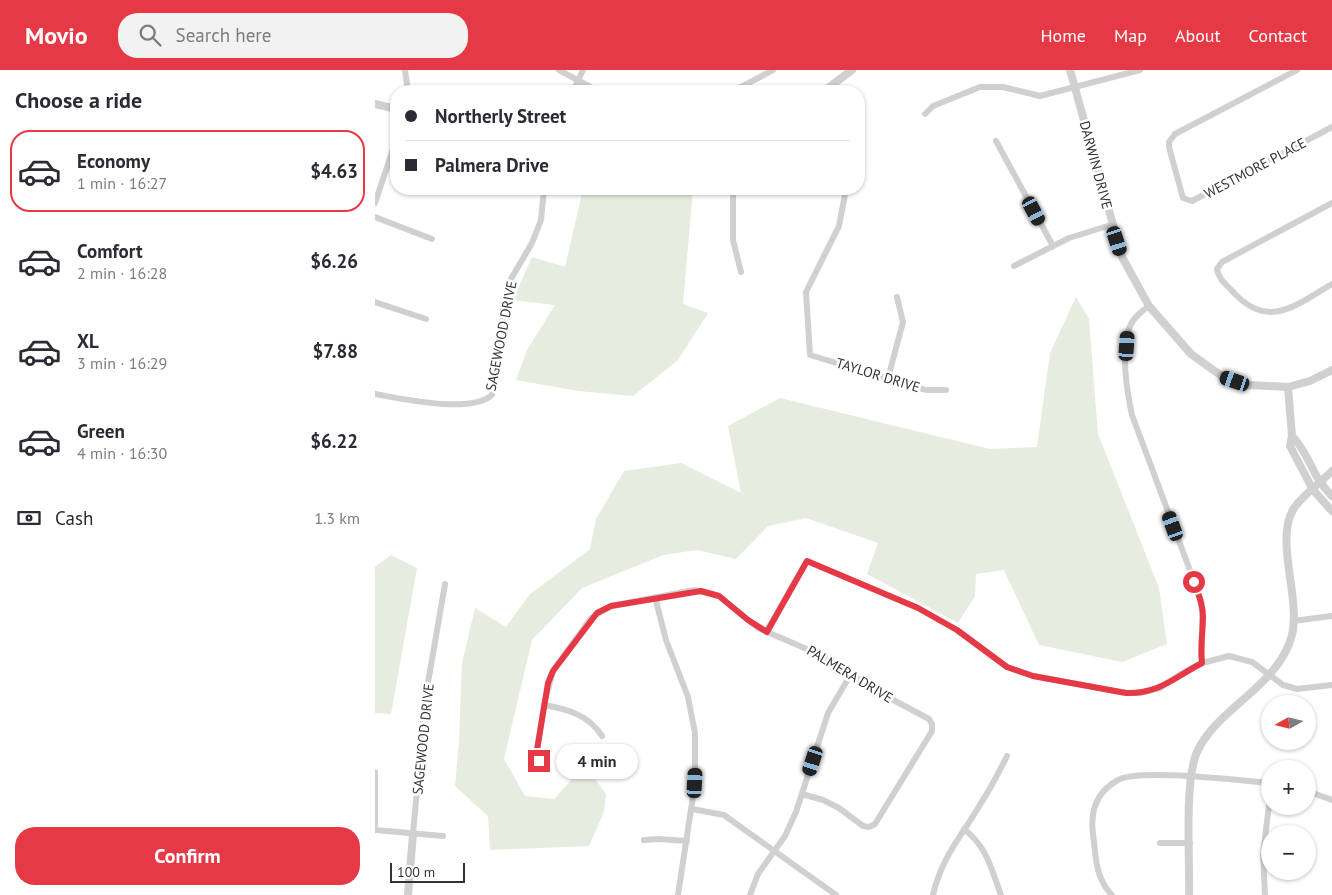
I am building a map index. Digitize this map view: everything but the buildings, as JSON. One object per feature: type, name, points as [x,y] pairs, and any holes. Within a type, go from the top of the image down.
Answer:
[{"type":"street","points":[[405,70],[407,85]]},
{"type":"street","points":[[559,70],[586,85]]},
{"type":"street","points":[[576,85],[583,70]]},
{"type":"street","points":[[745,85],[773,70]]},
{"type":"street","points":[[833,85],[852,70]]},
{"type":"street","name":"DARWIN DRIVE","points":[[1070,70],[1111,225],[1122,257],[1149,306],[1191,354],[1223,377],[1248,385],[1288,386],[1310,381],[1332,370]]},
{"type":"street","points":[[925,114],[940,102],[980,88],[1003,87],[1040,96],[1140,70]]},
{"type":"street","name":"WESTMORE PLACE","points":[[1297,70],[1175,134],[1169,142],[1169,147],[1183,198],[1192,201],[1332,128]]},
{"type":"street","points":[[375,104],[390,108]]},
{"type":"street","points":[[996,141],[1053,246]]},
{"type":"street","points":[[375,203],[390,162]]},
{"type":"street","name":"SAGEWOOD DRIVE","points":[[375,394],[453,404],[487,400],[492,395],[508,284],[532,243],[541,220],[543,195]]},
{"type":"street","points":[[733,195],[733,240],[741,272]]},
{"type":"street","name":"TAYLOR DRIVE","points":[[845,195],[839,226],[806,292],[810,354],[926,390],[946,390]]},
{"type":"street","points":[[1332,203],[1222,262],[1217,269],[1220,278],[1243,302],[1264,313],[1284,311],[1332,284]]},
{"type":"street","points":[[375,217],[432,239]]},
{"type":"street","points":[[1014,266],[1069,238],[1111,225]]},
{"type":"street","points":[[888,378],[903,322],[897,297]]},
{"type":"street","points":[[375,302],[425,319]]},
{"type":"street","points":[[1149,306],[1139,314],[1128,332],[1126,360],[1129,396],[1132,415],[1201,600],[1203,616],[1200,645],[1202,663]]},
{"type":"street","points":[[1288,386],[1293,436],[1291,446],[1313,490],[1332,511]]},
{"type":"street","points":[[1293,436],[1298,442],[1319,484],[1332,496]]},
{"type":"street","points":[[1189,895],[1190,776],[1196,753],[1206,737],[1269,675],[1281,659],[1291,636],[1293,621],[1288,524],[1293,510],[1300,500],[1332,471]]},
{"type":"street","points":[[767,632],[807,561],[918,608],[957,630],[1007,667],[1033,676],[1126,693],[1140,693],[1160,688],[1202,663],[1229,656],[1252,662],[1283,685],[1297,689],[1332,684]]},
{"type":"street","name":"SAGEWOOD DRIVE","points":[[408,895],[425,700],[445,584]]},
{"type":"street","name":"PALMERA DRIVE","points":[[539,761],[537,750],[544,705],[553,671],[591,618],[611,606],[694,590],[719,596],[748,620],[767,632],[823,656],[884,696],[929,719],[932,724],[932,731],[875,824],[869,827],[863,826],[839,808],[823,800],[802,794]]},
{"type":"street","points":[[655,597],[666,640],[688,697],[695,733],[696,769],[692,808],[678,895]]},
{"type":"street","points":[[1293,621],[1332,616]]},
{"type":"street","points":[[750,895],[758,874],[789,828],[828,713],[851,674]]},
{"type":"street","points":[[544,705],[575,712],[597,727],[602,736]]},
{"type":"street","points":[[933,895],[936,882],[950,850],[981,804],[1007,756]]},
{"type":"street","points":[[375,772],[375,825]]},
{"type":"street","points":[[1111,895],[1102,884],[1098,873],[1092,823],[1094,807],[1100,794],[1119,778],[1136,776],[1190,776],[1261,782]]},
{"type":"street","points":[[1316,794],[1332,800]]},
{"type":"street","points":[[692,808],[725,815],[836,895]]},
{"type":"street","points":[[1265,895],[1263,854],[1268,815]]},
{"type":"street","points":[[964,829],[977,839],[984,850],[1001,895]]},
{"type":"street","points":[[375,830],[443,836]]},
{"type":"street","points":[[644,840],[687,841]]},
{"type":"street","points":[[1161,843],[1190,843]]},
{"type":"shaded area","points":[[582,195],[692,195],[683,304],[708,313],[678,360],[633,396],[578,391],[516,380],[527,350],[555,305],[513,300],[532,257],[565,267]]},
{"type":"shaded area","points":[[1076,297],[1089,319],[1098,434],[1159,588],[1167,644],[1122,662],[1039,645],[1004,570],[976,574],[975,596],[958,623],[867,574],[878,543],[806,518],[768,526],[736,559],[697,550],[663,555],[582,588],[532,640],[504,759],[525,796],[554,799],[585,765],[606,794],[604,812],[589,846],[490,850],[488,816],[455,786],[462,663],[475,608],[506,627],[529,595],[590,549],[596,519],[624,471],[681,463],[741,493],[728,426],[780,398],[990,449],[1037,447],[1050,353]]},
{"type":"shaded area","points":[[391,555],[417,568],[391,714],[375,713],[375,567]]},
{"type":"route","points":[[539,761],[537,750],[544,705],[548,683],[553,671],[591,618],[611,606],[694,590],[701,591],[719,596],[758,628],[767,632],[807,561],[918,608],[957,630],[1007,667],[1033,676],[1126,693],[1140,693],[1160,688],[1202,663],[1200,645],[1203,616],[1201,600],[1194,582]]}]
